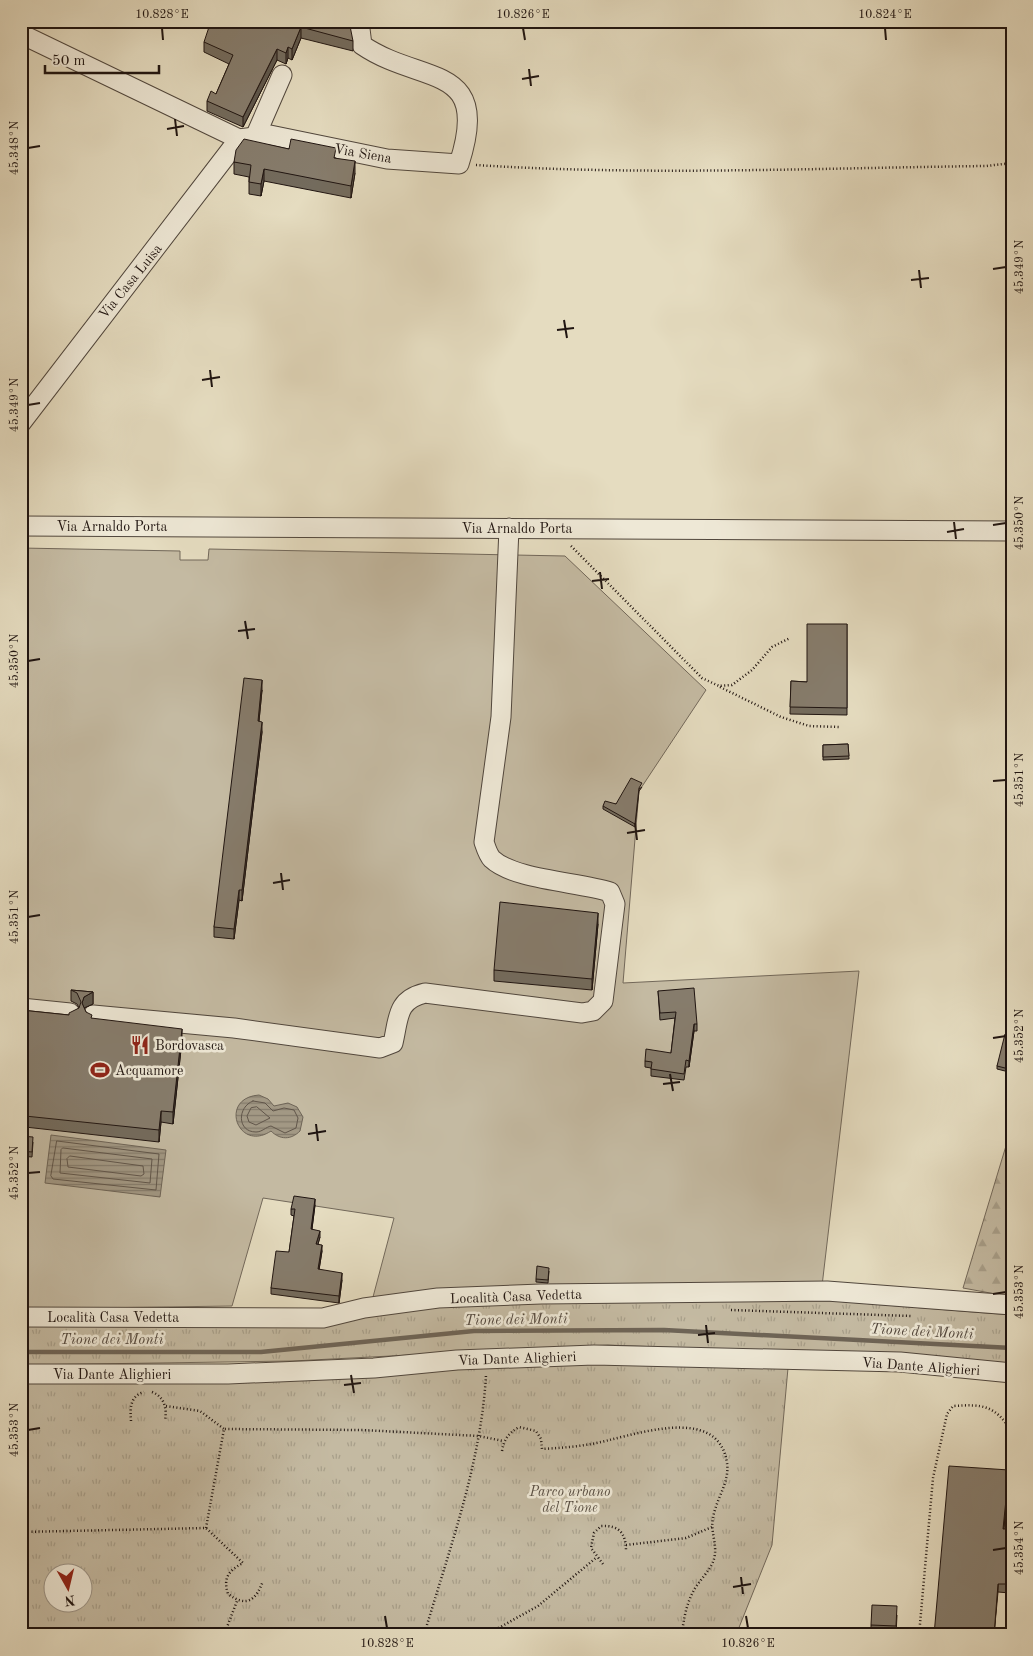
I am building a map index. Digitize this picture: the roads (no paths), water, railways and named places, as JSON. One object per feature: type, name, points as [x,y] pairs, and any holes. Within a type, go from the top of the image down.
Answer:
[{"type":"street","name":"Via Siena","points":[[21,34],[247,138],[270,135],[387,159],[459,164],[468,131],[467,112],[462,95],[453,84],[369,50],[362,45],[360,29],[351,21]]},
{"type":"street","name":"Via Casa Luisa","points":[[21,423],[247,138],[282,75]]},
{"type":"street","name":"Via Arnaldo Porta","points":[[21,526],[1012,530]]},
{"type":"street","points":[[93,1015],[234,1028],[380,1048],[393,1043],[402,1005],[410,996],[424,994],[582,1013],[593,1011],[603,1001],[615,904],[610,892],[591,886],[548,879],[504,867],[491,858],[484,842],[501,717],[509,528]]},
{"type":"street","points":[[21,1008],[70,1013]]},
{"type":"street","name":"Località Casa Vedetta","points":[[21,1317],[323,1318],[364,1308],[438,1298],[561,1294],[827,1291],[1012,1305]]},
{"type":"street","name":"Via Dante Alighieri","points":[[21,1374],[228,1374],[374,1368],[487,1359],[594,1355],[900,1362],[1012,1372]]},
{"type":"water","points":[[259,1095],[268,1099],[274,1106],[288,1103],[297,1107],[303,1117],[300,1131],[286,1138],[278,1136],[271,1131],[259,1136],[249,1135],[242,1130],[237,1122],[236,1114],[239,1105],[246,1098]]},
{"type":"water","points":[[51,1135],[166,1150],[160,1197],[45,1183]]},
{"type":"waterway","name":"Tione dei Monti","points":[[21,1352],[261,1352],[474,1331],[664,1330],[1012,1348]]},
{"type":"place","name":"Bordovasca","points":[[140,1045]]},
{"type":"place","name":"Acquamore","points":[[100,1070]]},
{"type":"park label","name":"Parco urbano del Tione","points":[[570,1499]]}]
